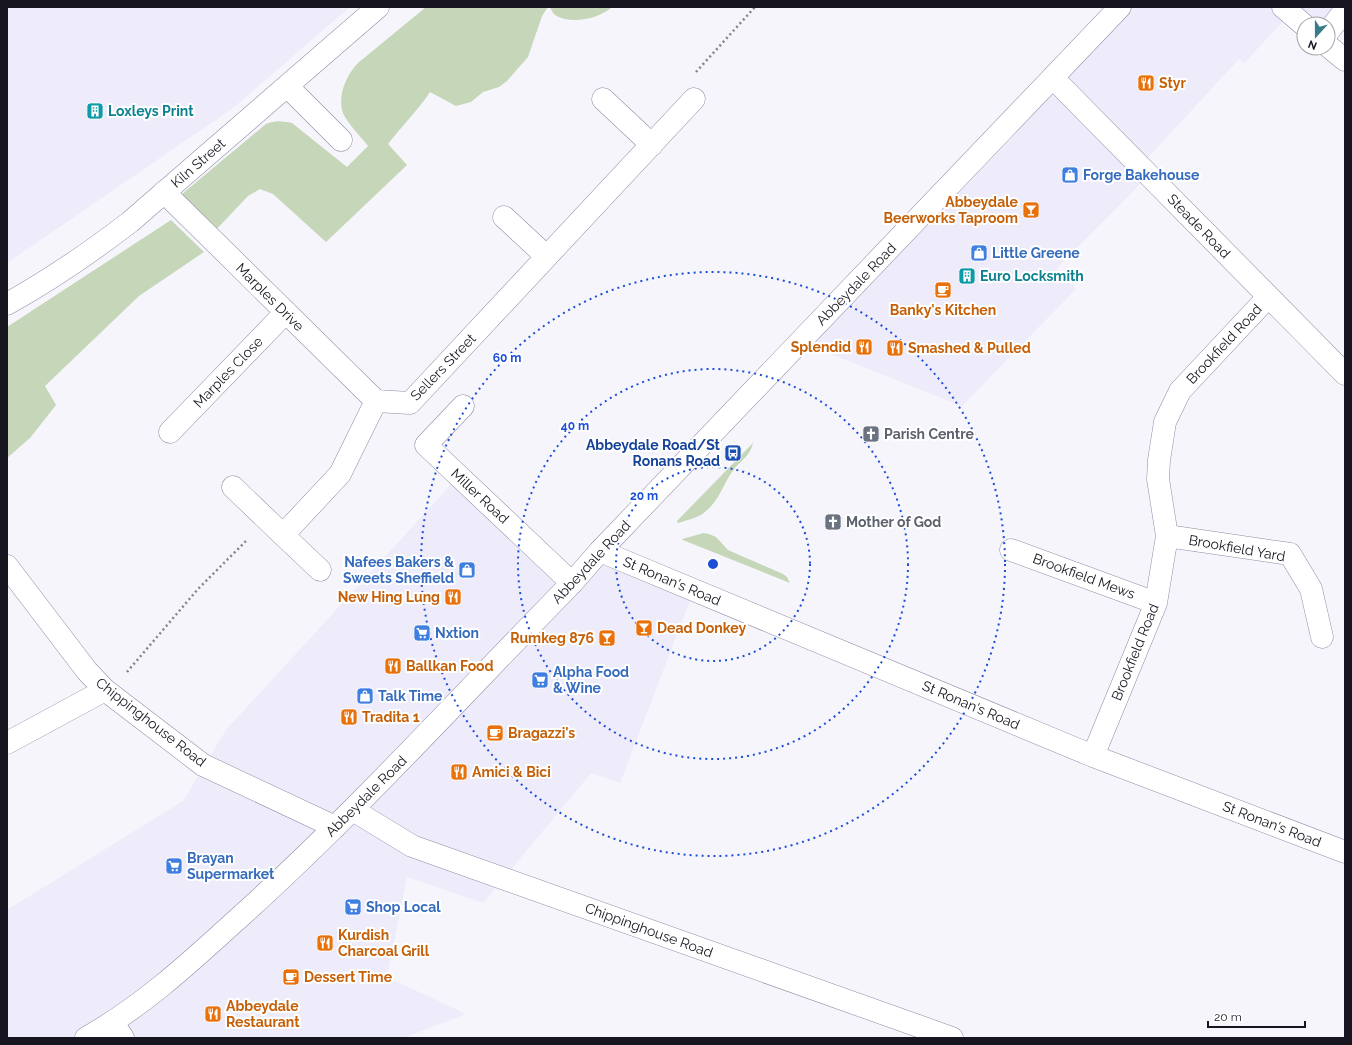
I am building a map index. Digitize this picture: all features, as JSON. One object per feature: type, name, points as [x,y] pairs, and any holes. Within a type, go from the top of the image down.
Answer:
[{"type":"street","name":"Kiln Street","points":[[7,304],[36,288],[102,244],[130,222],[288,87],[378,7]]},
{"type":"street","name":"Abbeydale Road","points":[[86,1038],[118,1030],[164,985],[268,893],[353,810],[572,583],[600,551],[1120,7]]},
{"type":"street","points":[[1283,7],[1296,18]]},
{"type":"street","points":[[1336,22],[1345,10]]},
{"type":"street","points":[[1336,53],[1345,60]]},
{"type":"street","name":"Steade Road","points":[[1053,78],[1268,298],[1345,374]]},
{"type":"street","points":[[288,87],[341,140]]},
{"type":"street","points":[[604,99],[652,144]]},
{"type":"street","name":"Sellers Street","points":[[376,401],[410,403],[694,99]]},
{"type":"street","name":"Marples Drive","points":[[164,192],[376,401]]},
{"type":"street","points":[[504,217],[546,256]]},
{"type":"street","name":"Brookfield Road","points":[[1093,756],[1156,603],[1167,536],[1158,479],[1159,460],[1165,422],[1180,391],[1268,298]]},
{"type":"street","name":"Marples Close","points":[[170,432],[286,312]]},
{"type":"street","points":[[283,535],[340,474],[376,401]]},
{"type":"street","name":"Miller Road","points":[[463,406],[426,445],[572,583]]},
{"type":"street","points":[[233,487],[320,570]]},
{"type":"street","name":"Brookfield Yard","points":[[1167,536],[1290,554],[1311,589],[1322,637]]},
{"type":"street","name":"Brookfield Mews","points":[[1011,550],[1156,603]]},
{"type":"street","name":"St Ronan's Road","points":[[600,551],[1093,756],[1345,852]]},
{"type":"street","name":"Chippinghouse Road","points":[[7,566],[87,671],[105,690],[203,765],[335,827]]},
{"type":"street","points":[[7,743],[105,690]]},
{"type":"street","name":"Chippinghouse Road","points":[[353,810],[412,846],[952,1038]]},
{"type":"path","points":[[694,99],[694,74],[755,7]]},
{"type":"path","points":[[105,690],[130,669],[198,589],[267,520]]},
{"type":"shaded area","name":"Loxleys Print","points":[[7,7],[350,7],[233,108],[7,263]]},
{"type":"shaded area","points":[[1120,7],[1345,7],[1336,16],[1296,16],[1296,18],[1290,14],[1244,63],[1239,59],[1140,166],[1149,175],[1056,269],[1076,289],[962,406],[800,342]]},
{"type":"shaded area","points":[[459,476],[572,583],[600,551],[694,590],[620,783],[591,773],[483,903],[407,877],[387,977],[466,1014],[403,1038],[7,1038],[7,910],[183,801],[226,730]]},
{"type":"green space","points":[[426,7],[548,7],[542,16],[528,57],[507,81],[499,87],[483,92],[471,102],[456,106],[430,92],[388,144],[407,165],[326,242],[273,194],[260,189],[248,196],[212,234],[176,199],[266,124],[276,121],[292,123],[347,167],[368,146],[347,121],[342,110],[341,103],[343,88],[346,81],[358,63]]},
{"type":"green space","points":[[550,7],[612,7],[600,15],[584,19],[568,20],[555,15]]},
{"type":"green space","points":[[171,220],[204,252],[139,296],[45,386],[56,405],[30,438],[7,458],[7,327]]},
{"type":"green space","points":[[753,443],[748,454],[731,473],[711,507],[700,515],[678,523],[677,521]]},
{"type":"green space","points":[[704,533],[716,537],[728,550],[783,574],[787,577],[790,583],[682,539]]},
{"type":"place","name":"Styr","points":[[1146,83]]},
{"type":"place","name":"Loxleys Print","points":[[95,111]]},
{"type":"place","name":"Forge Bakehouse","points":[[1070,175]]},
{"type":"place","name":"Abbeydale Beerworks Taproom","points":[[1031,210]]},
{"type":"place","name":"Little Greene","points":[[979,253]]},
{"type":"place","name":"Euro Locksmith","points":[[967,276]]},
{"type":"place","name":"Banky's Kitchen","points":[[943,290]]},
{"type":"place","name":"Splendid","points":[[864,347]]},
{"type":"place","name":"Smashed & Pulled","points":[[895,348]]},
{"type":"place","name":"Parish Centre","points":[[871,434]]},
{"type":"place","name":"Abbeydale Road/St Ronans Road","points":[[733,453]]},
{"type":"place","name":"Mother of God","points":[[833,522]]},
{"type":"place","name":"Nafees Bakers & Sweets Sheffield","points":[[467,570]]},
{"type":"place","name":"New Hing Lung","points":[[453,597]]},
{"type":"place","name":"Dead Donkey","points":[[644,628]]},
{"type":"place","name":"Nxtion","points":[[422,633]]},
{"type":"place","name":"Rumkeg 876","points":[[607,638]]},
{"type":"place","name":"Ballkan Food","points":[[393,666]]},
{"type":"place","name":"Alpha Food & Wine","points":[[540,680]]},
{"type":"place","name":"Talk Time","points":[[365,696]]},
{"type":"place","name":"Tradita 1","points":[[349,717]]},
{"type":"place","name":"Bragazzi's","points":[[495,733]]},
{"type":"place","name":"Amici & Bici","points":[[459,772]]},
{"type":"place","name":"Brayan Supermarket","points":[[174,866]]},
{"type":"place","name":"Shop Local","points":[[353,907]]},
{"type":"place","name":"Kurdish Charcoal Grill","points":[[325,943]]},
{"type":"place","name":"Dessert Time","points":[[291,977]]},
{"type":"place","name":"Abbeydale Restaurant","points":[[213,1014]]}]
